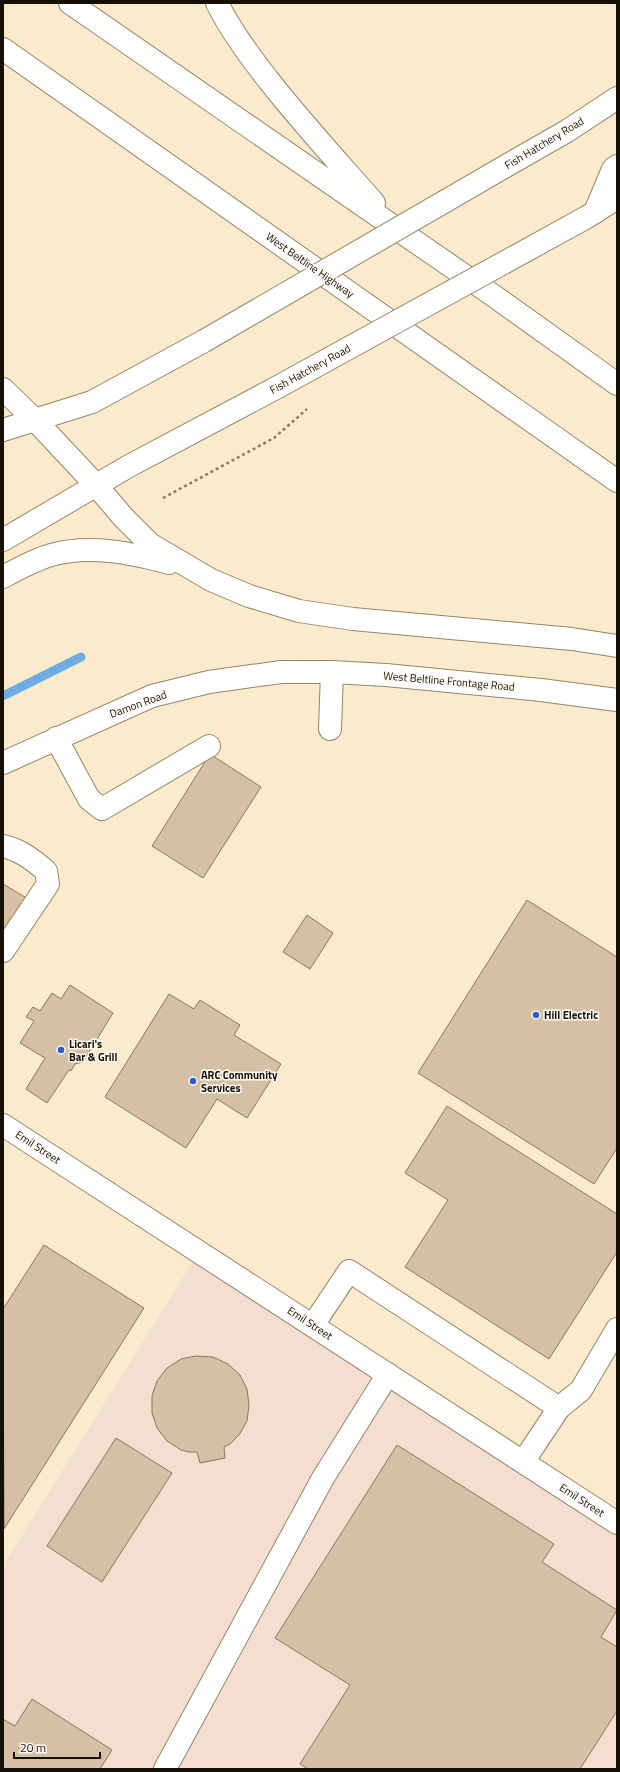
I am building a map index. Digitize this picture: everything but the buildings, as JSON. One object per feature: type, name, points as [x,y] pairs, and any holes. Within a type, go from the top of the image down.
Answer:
[{"type":"main road","points":[[70,3],[396,228],[617,384]]},
{"type":"main road","points":[[217,3],[225,20],[258,67],[285,101],[396,228]]},
{"type":"main road","name":"West Beltline Highway","points":[[3,49],[617,481]]},
{"type":"main road","name":"Fish Hatchery Road","points":[[3,430],[92,402],[204,341],[567,131],[617,98]]},
{"type":"main road","points":[[591,214],[613,169],[617,166]]},
{"type":"main road","name":"Fish Hatchery Road","points":[[3,540],[129,466],[276,388],[591,214],[617,198]]},
{"type":"main road","points":[[3,389],[35,420],[96,485],[123,517],[150,544],[211,580]]},
{"type":"main road","points":[[3,577],[29,563],[51,555],[96,550],[121,552],[172,564],[249,596],[299,610],[353,619],[572,639],[617,646]]},
{"type":"main road","name":"West Beltline Frontage Road","points":[[281,672],[332,672],[386,675],[533,689],[617,700]]},
{"type":"main road","name":"Damon Road","points":[[3,763],[152,696],[209,682],[281,672]]},
{"type":"main road","points":[[330,729],[332,672]]},
{"type":"main road","points":[[56,738],[90,799],[102,809],[209,746]]},
{"type":"main road","points":[[3,846],[15,849],[36,862],[46,871],[48,884],[3,951]]},
{"type":"main road","name":"Emil Street","points":[[3,1125],[617,1523]]},
{"type":"main road","points":[[313,1325],[349,1270],[559,1408]]},
{"type":"main road","points":[[523,1462],[559,1408],[581,1390],[617,1329]]},
{"type":"main road","points":[[166,1769],[323,1478],[388,1374]]},
{"type":"path","points":[[163,498],[274,438],[307,409]]},
{"type":"shaded area","points":[[199,1252],[617,1523],[617,1769],[3,1769],[3,1566]]},
{"type":"waterway","points":[[3,696],[81,657]]},
{"type":"place","name":"Hill Electric","points":[[536,1015]]},
{"type":"place","name":"Licari's Bar & Grill","points":[[61,1050]]},
{"type":"place","name":"ARC Community Services","points":[[193,1081]]}]
